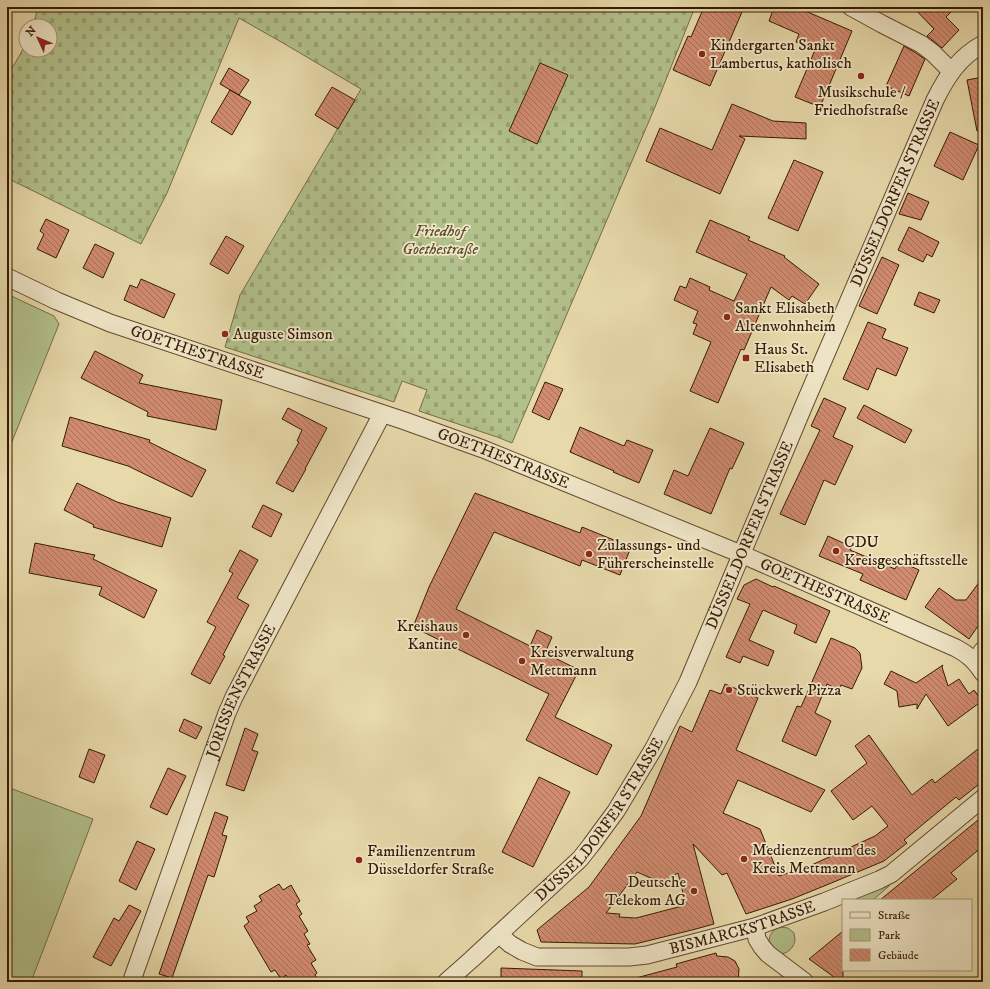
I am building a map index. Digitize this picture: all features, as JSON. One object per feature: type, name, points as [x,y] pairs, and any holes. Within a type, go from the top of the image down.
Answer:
[{"type":"street","points":[[851,7],[921,44],[934,53],[951,71]]},
{"type":"street","name":"DÜSSELDORFER STRASSE","points":[[446,982],[580,859],[616,811],[654,748],[688,682],[931,107],[951,71],[966,56],[983,43]]},
{"type":"street","name":"GOETHESTRASSE","points":[[7,277],[57,301],[104,320],[483,449],[741,554],[956,648],[980,662]]},
{"type":"street","name":"JÖRISSENSTRASSE","points":[[132,981],[234,697],[382,414]]},
{"type":"street","name":"BISMARCKSTRASSE","points":[[499,934],[510,944],[537,957],[629,957],[647,955],[755,927],[824,902],[891,874],[983,798]]},
{"type":"street","points":[[755,927],[757,939],[768,954],[805,982]]},
{"type":"green space","name":"Friedhof Goethestraße","points":[[38,7],[695,7],[655,107],[512,443],[419,411],[427,390],[402,381],[394,402],[225,347],[240,295],[361,89],[239,18],[167,193],[141,244],[7,178],[7,77],[18,58],[58,58],[58,18],[35,18]]},
{"type":"green space","points":[[7,294],[54,316],[59,324],[7,454]]},
{"type":"green space","points":[[7,787],[93,819],[31,982],[7,982]]},
{"type":"green space","points":[[890,883],[889,886],[874,899],[856,899],[855,897]]},
{"type":"green space","points":[[780,927],[788,928],[794,933],[795,938],[794,945],[790,950],[782,954],[776,951],[769,943],[772,933]]},
{"type":"building","name":"Kindergarten Sankt Lambertus, katholisch","points":[[704,7],[731,7],[742,12],[710,86],[673,70],[688,36],[691,37]]},
{"type":"building","points":[[774,7],[796,7],[852,31],[820,107],[795,97],[815,50],[796,42],[799,34],[769,21]]},
{"type":"building","points":[[913,7],[956,7],[946,17],[959,30],[942,48],[927,36],[934,29]]},
{"type":"building","points":[[904,46],[925,59],[909,96],[886,86]]},
{"type":"building","points":[[540,63],[568,75],[537,144],[509,131]]},
{"type":"building","points":[[229,68],[249,80],[239,95],[220,84]]},
{"type":"building","points":[[983,77],[983,130],[977,131],[967,80]]},
{"type":"building","points":[[332,87],[355,100],[338,129],[315,115]]},
{"type":"building","points":[[230,90],[251,102],[232,135],[211,122]]},
{"type":"building","points":[[732,104],[773,121],[806,123],[806,139],[739,136],[745,139],[720,194],[646,161],[660,128],[712,150]]},
{"type":"building","points":[[950,132],[979,145],[963,180],[934,166]]},
{"type":"building","points":[[794,160],[823,172],[798,231],[768,218]]},
{"type":"building","points":[[908,193],[929,202],[921,220],[899,214]]},
{"type":"building","points":[[46,219],[69,230],[56,258],[37,249],[44,234],[40,231]]},
{"type":"building","name":"Sankt Elisabeth Altenwohnheim","points":[[710,220],[750,237],[748,240],[785,256],[784,257],[819,284],[805,304],[792,296],[789,300],[771,287],[744,350],[741,349],[718,403],[690,391],[711,342],[693,334],[697,324],[693,323],[698,311],[674,300],[680,286],[686,288],[690,278],[710,287],[709,290],[734,301],[747,274],[696,252]]},
{"type":"building","points":[[909,227],[939,242],[932,257],[927,254],[923,262],[898,250]]},
{"type":"building","points":[[226,236],[244,246],[228,274],[210,264]]},
{"type":"building","points":[[95,244],[114,253],[103,278],[83,268]]},
{"type":"building","points":[[882,257],[899,265],[877,314],[859,306]]},
{"type":"building","points":[[141,279],[175,294],[164,318],[124,300],[130,285],[137,288]]},
{"type":"building","points":[[919,292],[940,300],[934,313],[914,305]]},
{"type":"building","points":[[868,322],[886,329],[882,338],[908,348],[896,376],[877,368],[868,390],[843,379]]},
{"type":"building","points":[[95,351],[143,375],[139,383],[222,400],[216,430],[147,416],[148,412],[81,378]]},
{"type":"building","points":[[545,382],[563,389],[549,420],[532,412]]},
{"type":"building","points":[[824,398],[846,408],[833,437],[853,446],[835,485],[824,480],[805,525],[780,514],[820,430],[811,426]]},
{"type":"building","points":[[864,405],[912,430],[905,443],[857,418]]},
{"type":"building","points":[[288,408],[327,428],[293,492],[276,483],[299,442],[297,441],[302,430],[282,419]]},
{"type":"building","points":[[70,417],[150,440],[149,442],[206,470],[192,497],[128,466],[62,446]]},
{"type":"building","points":[[580,427],[624,446],[627,440],[653,450],[639,483],[570,452]]},
{"type":"building","points":[[710,428],[744,443],[732,469],[730,468],[711,514],[664,494],[674,470],[688,476]]},
{"type":"building","points":[[77,483],[117,502],[171,518],[162,547],[93,527],[94,525],[64,510]]},
{"type":"building","points":[[475,493],[580,533],[582,527],[631,547],[620,575],[582,560],[580,566],[494,532],[456,609],[530,646],[537,630],[552,637],[545,653],[579,670],[555,717],[612,745],[597,775],[526,740],[549,694],[413,627],[429,587]]},
{"type":"building","points":[[263,505],[282,514],[271,537],[252,527]]},
{"type":"building","points":[[828,536],[852,547],[850,550],[895,569],[899,561],[919,570],[906,600],[860,580],[863,574],[819,556]]},
{"type":"building","points":[[35,543],[95,555],[93,559],[157,590],[144,618],[99,595],[102,587],[29,573]]},
{"type":"building","points":[[240,550],[258,560],[237,598],[249,605],[210,684],[191,674],[216,627],[207,622],[233,573],[229,571]]},
{"type":"building","points":[[983,577],[983,619],[969,639],[925,607],[939,588],[956,600],[966,600]]},
{"type":"building","points":[[756,579],[830,611],[816,643],[794,633],[797,625],[763,610],[749,640],[774,651],[768,666],[743,656],[740,663],[726,657],[750,604],[737,599],[744,585]]},
{"type":"building","points":[[831,638],[855,648],[860,653],[862,668],[852,689],[841,685],[839,690],[827,684],[815,713],[831,721],[816,756],[782,741],[797,706],[801,707]]},
{"type":"building","points":[[943,665],[942,667],[948,686],[959,679],[969,694],[974,690],[982,701],[948,726],[926,694],[917,709],[917,704],[899,707],[897,691],[884,684],[891,671],[916,683]]},
{"type":"building","points":[[725,684],[758,698],[736,750],[825,790],[811,812],[738,780],[723,813],[760,829],[779,876],[790,872],[792,874],[875,836],[888,826],[872,806],[853,820],[831,791],[867,763],[855,746],[869,735],[912,795],[932,779],[935,783],[983,745],[983,781],[959,800],[956,797],[904,840],[907,843],[884,861],[792,899],[746,914],[727,873],[722,875],[693,844],[714,924],[635,944],[541,942],[537,930],[589,887],[641,816],[680,726],[692,732],[710,690],[721,694]],"holes":[[[637,872],[662,883],[678,873],[686,905],[636,918],[619,917],[620,914],[606,913]]]},
{"type":"building","points":[[184,719],[202,727],[196,739],[179,731]]},
{"type":"building","points":[[245,728],[258,734],[252,750],[258,752],[244,791],[226,785]]},
{"type":"building","points":[[89,749],[105,755],[94,783],[79,777]]},
{"type":"building","points":[[168,768],[186,776],[167,815],[150,807]]},
{"type":"building","points":[[539,777],[570,792],[533,867],[502,852]]},
{"type":"building","points":[[215,812],[228,817],[222,835],[227,836],[214,877],[208,875],[172,978],[159,974]]},
{"type":"building","points":[[983,816],[983,846],[951,873],[957,879],[932,899],[881,899]]},
{"type":"building","points":[[137,841],[155,849],[136,890],[119,881]]},
{"type":"building","points":[[279,884],[283,890],[291,885],[300,901],[296,904],[302,914],[299,916],[308,931],[304,934],[310,944],[307,945],[316,960],[311,963],[317,973],[315,975],[319,982],[290,982],[286,975],[281,979],[275,970],[271,972],[244,926],[249,922],[246,917],[257,911],[254,906],[262,901],[259,896]]},
{"type":"building","points":[[129,905],[141,911],[111,966],[93,957],[114,918],[119,921]]},
{"type":"building","points":[[842,932],[843,982],[809,959]]},
{"type":"building","points":[[716,953],[717,956],[728,957],[735,961],[739,969],[738,982],[636,982],[636,978],[677,967],[676,964]]},
{"type":"building","points":[[501,968],[582,971],[582,982],[501,982]]},
{"type":"place","name":"Kindergarten Sankt Lambertus, katholisch","points":[[702,54]]},
{"type":"place","name":"Musikschule / Friedhofstraße","points":[[861,76]]},
{"type":"place","name":"Sankt Elisabeth Altenwohnheim","points":[[727,317]]},
{"type":"place","name":"Auguste Simson","points":[[225,334]]},
{"type":"place","name":"Haus St. Elisabeth","points":[[746,358]]},
{"type":"place","name":"CDU Kreisgeschäftsstelle","points":[[836,551]]},
{"type":"place","name":"Zulassungs- und Führerscheinstelle","points":[[589,554]]},
{"type":"place","name":"Kreishaus Kantine","points":[[466,635]]},
{"type":"place","name":"Kreisverwaltung Mettmann","points":[[522,661]]},
{"type":"place","name":"Stückwerk Pizza","points":[[729,690]]},
{"type":"place","name":"Medienzentrum des Kreis Mettmann","points":[[744,859]]},
{"type":"place","name":"Familienzentrum Düsseldorfer Straße","points":[[359,860]]},
{"type":"place","name":"Deutsche Telekom AG","points":[[694,891]]}]
